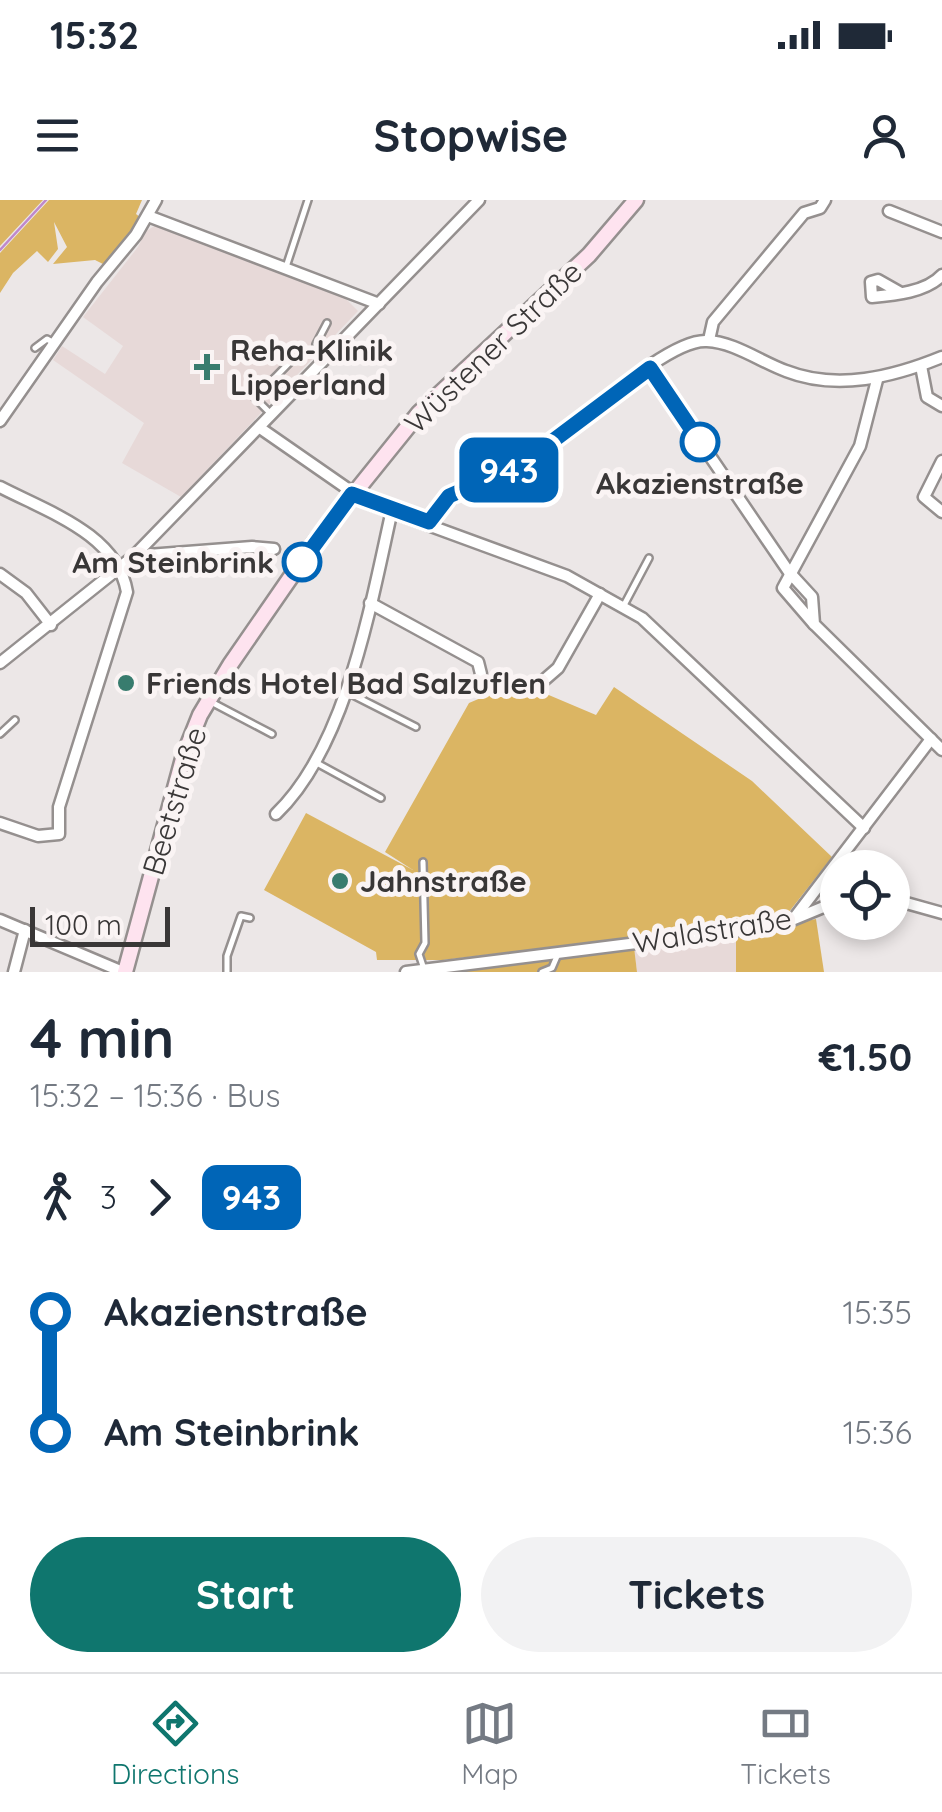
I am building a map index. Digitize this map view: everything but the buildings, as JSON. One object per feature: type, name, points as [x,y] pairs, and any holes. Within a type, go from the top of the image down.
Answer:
[{"type":"main road","name":"Wüstener Straße","points":[[352,494],[419,413],[589,255],[636,200]]},
{"type":"main road","name":"Beetstraße","points":[[124,972],[179,770],[208,701],[352,494]]},
{"type":"street","points":[[0,421],[156,200]]},
{"type":"street","points":[[0,664],[123,567],[479,200]]},
{"type":"street","points":[[709,340],[713,322],[804,213],[820,208],[825,200]]},
{"type":"street","points":[[889,211],[942,232]]},
{"type":"street","points":[[148,216],[379,304]]},
{"type":"street","points":[[901,293],[936,282],[942,275]]},
{"type":"street","points":[[429,522],[449,496],[522,464],[680,345],[709,340],[789,373],[877,380],[942,357]]},
{"type":"street","points":[[921,366],[927,397],[942,406]]},
{"type":"street","points":[[650,368],[788,572]]},
{"type":"street","points":[[877,380],[860,446],[817,530],[788,572],[783,588],[814,624],[942,750]]},
{"type":"street","points":[[260,428],[352,494],[429,522],[623,607],[665,637],[864,828]]},
{"type":"street","points":[[942,461],[924,497],[942,512]]},
{"type":"street","points":[[0,487],[96,538],[123,567],[127,592],[60,806],[60,834],[38,836],[0,822]]},
{"type":"street","points":[[276,814],[294,797],[315,762],[344,690],[392,510]]},
{"type":"street","points":[[134,556],[252,546],[274,549]]},
{"type":"street","points":[[0,574],[26,592],[51,625]]},
{"type":"street","points":[[543,681],[558,668],[600,594]]},
{"type":"street","points":[[370,603],[478,662],[481,674]]},
{"type":"street","points":[[794,918],[930,739]]},
{"type":"street","points":[[910,904],[942,913]]},
{"type":"street","name":"Waldstraße","points":[[406,972],[780,924],[820,907]]},
{"type":"street","points":[[0,920],[124,972]]},
{"type":"street","points":[[14,972],[26,930]]},
{"type":"lane","points":[[286,267],[308,200]]},
{"type":"lane","points":[[327,322],[316,344],[329,356]]},
{"type":"lane","points":[[35,348],[47,338],[54,342]]},
{"type":"lane","points":[[272,415],[255,398],[294,359]]},
{"type":"lane","points":[[623,607],[649,558]]},
{"type":"lane","points":[[344,690],[416,727]]},
{"type":"lane","points":[[208,701],[272,734]]},
{"type":"lane","points":[[0,734],[15,720]]},
{"type":"lane","points":[[315,762],[381,798]]},
{"type":"lane","points":[[423,862],[424,969]]},
{"type":"lane","points":[[227,972],[227,956],[242,916],[250,918]]},
{"type":"lane","points":[[542,972],[552,968],[558,952]]},
{"type":"shaded area","points":[[0,200],[43,200],[0,246]]},
{"type":"shaded area","points":[[49,200],[142,200],[136,214],[141,218],[107,266],[95,260],[53,264],[67,247],[54,222],[58,249],[48,262],[37,251],[13,273],[0,293],[0,253]]},
{"type":"shaded area","name":"Reha-Klinik Lipperland","points":[[158,224],[342,295],[358,311],[181,497],[122,463],[144,423],[53,360],[62,346],[105,374],[123,346],[83,317],[138,247],[146,231]]},
{"type":"shaded area","points":[[518,682],[596,715],[614,687],[752,781],[825,850],[820,850],[820,872],[785,917],[773,921],[443,960],[377,960],[376,952],[264,890],[306,813],[413,870],[385,852],[469,703]]},
{"type":"shaded area","points":[[816,919],[824,972],[736,972],[736,935]]},
{"type":"shaded area","points":[[736,935],[736,972],[637,972],[634,947]]},
{"type":"shaded area","points":[[634,947],[637,972],[417,972]]},
{"type":"waterway","points":[[0,250],[46,200]]},
{"type":"bus line","name":"943","points":[[302,562],[352,494],[429,522],[449,496],[522,464],[650,368],[700,442]]},
{"type":"place","name":"Reha-Klinik Lipperland","points":[[207,367]]},
{"type":"place","name":"Akazienstraße","points":[[700,442]]},
{"type":"place","name":"Am Steinbrink","points":[[302,562]]},
{"type":"place","name":"Friends Hotel Bad Salzuflen","points":[[126,683]]},
{"type":"place","name":"Jahnstraße","points":[[340,881]]}]
